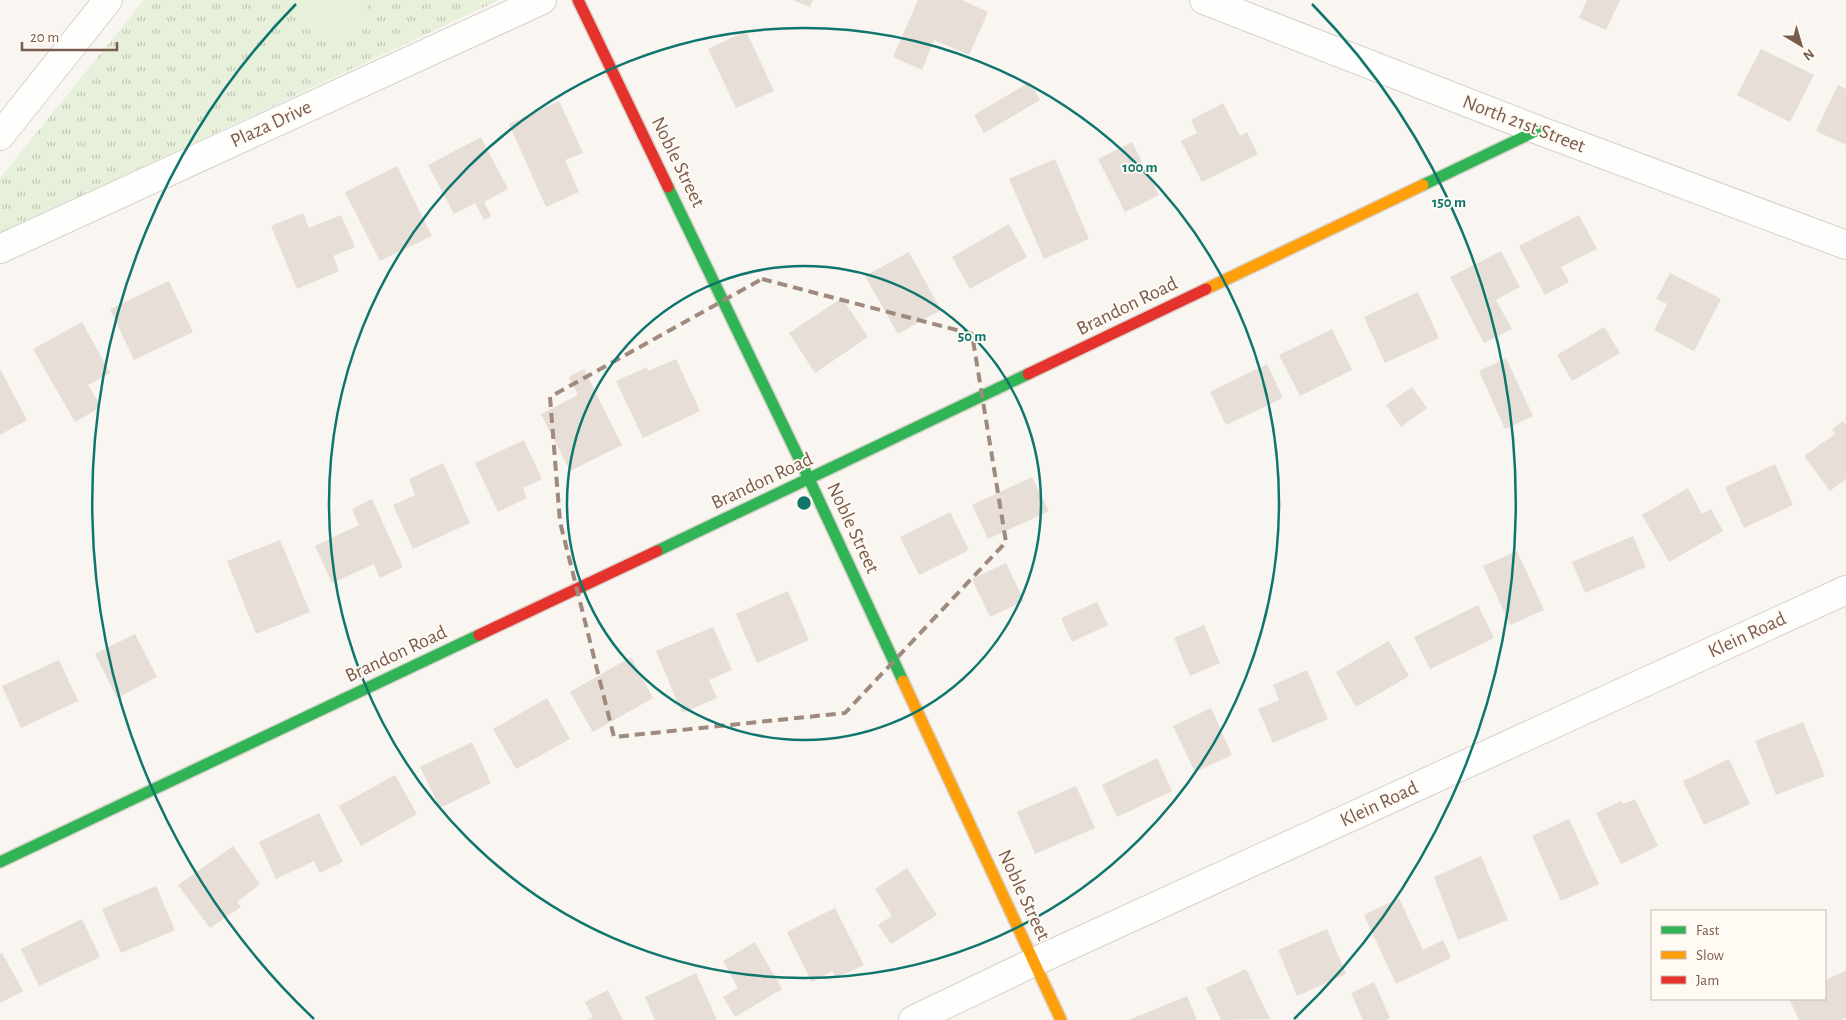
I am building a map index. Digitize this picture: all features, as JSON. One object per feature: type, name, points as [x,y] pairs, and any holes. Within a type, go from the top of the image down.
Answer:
[{"type":"street","points":[[0,136],[108,0]]},
{"type":"street","name":"Plaza Drive","points":[[0,249],[542,0]]},
{"type":"street","name":"Noble Street","points":[[578,0],[810,479],[1061,1020]]},
{"type":"street","name":"North 21st Street","points":[[1204,0],[1538,130],[1846,245]]},
{"type":"street","name":"Brandon Road","points":[[0,862],[810,479],[1538,130]]},
{"type":"street","name":"Klein Road","points":[[913,1020],[1034,962],[1846,590]]},
{"type":"highlighted area","points":[[762,279],[972,334],[1006,542],[845,713],[614,737],[560,522],[550,397]]},
{"type":"green space","points":[[144,0],[499,0],[0,234],[0,178]]},
{"type":"green space","points":[[301,0],[366,0],[370,3],[335,47],[291,12]]},
{"type":"building","points":[[793,0],[813,0],[810,7]]},
{"type":"building","points":[[918,0],[962,0],[988,12],[969,55],[934,40],[922,70],[893,57]]},
{"type":"building","points":[[1587,0],[1620,0],[1606,30],[1579,18]]},
{"type":"building","points":[[746,31],[774,91],[736,108],[708,49]]},
{"type":"building","points":[[1761,49],[1814,75],[1790,122],[1737,95]]},
{"type":"building","points":[[1030,82],[1040,100],[984,133],[974,115]]},
{"type":"building","points":[[1838,85],[1846,89],[1846,145],[1816,131]]},
{"type":"building","points":[[559,101],[583,153],[565,160],[579,192],[546,207],[509,124]]},
{"type":"building","points":[[1223,103],[1240,136],[1247,132],[1258,154],[1202,182],[1181,141],[1197,133],[1191,120]]},
{"type":"building","points":[[481,137],[508,189],[484,202],[491,216],[484,220],[475,203],[454,214],[428,165]]},
{"type":"building","points":[[1132,142],[1159,195],[1125,212],[1098,159]]},
{"type":"building","points":[[1055,159],[1089,239],[1044,259],[1009,179]]},
{"type":"building","points":[[397,166],[432,236],[380,261],[345,192]]},
{"type":"building","points":[[303,213],[309,228],[341,215],[355,247],[333,256],[339,271],[297,289],[271,226]]},
{"type":"building","points":[[1579,215],[1597,249],[1561,267],[1569,282],[1545,295],[1519,246]]},
{"type":"building","points":[[1009,224],[1027,257],[970,289],[952,257]]},
{"type":"building","points":[[1501,251],[1520,287],[1496,300],[1512,329],[1484,343],[1450,277]]},
{"type":"building","points":[[909,252],[941,310],[898,334],[865,276]]},
{"type":"building","points":[[1670,273],[1721,299],[1694,351],[1654,330],[1667,304],[1656,299]]},
{"type":"building","points":[[169,281],[193,332],[134,360],[110,309]]},
{"type":"building","points":[[1418,292],[1439,338],[1385,363],[1364,317]]},
{"type":"building","points":[[842,298],[868,337],[815,373],[789,333]]},
{"type":"building","points":[[82,322],[110,373],[88,385],[101,407],[75,422],[33,349]]},
{"type":"building","points":[[1604,327],[1620,353],[1572,381],[1557,355]]},
{"type":"building","points":[[1332,329],[1352,370],[1300,396],[1279,355]]},
{"type":"building","points":[[1506,358],[1533,416],[1505,429],[1479,371]]},
{"type":"building","points":[[676,359],[700,411],[643,438],[616,381],[647,367],[648,371]]},
{"type":"building","points":[[1267,364],[1283,398],[1226,425],[1210,392]]},
{"type":"building","points":[[0,369],[27,420],[0,435]]},
{"type":"building","points":[[584,369],[622,445],[570,471],[541,414],[578,395],[569,377]]},
{"type":"building","points":[[1412,387],[1427,408],[1401,427],[1386,405]]},
{"type":"building","points":[[1843,421],[1846,425],[1846,479],[1830,491],[1804,456],[1835,434],[1832,429]]},
{"type":"building","points":[[524,440],[542,479],[523,488],[527,498],[498,512],[475,463]]},
{"type":"building","points":[[443,463],[470,523],[413,549],[393,505],[415,495],[409,479]]},
{"type":"building","points":[[1775,464],[1793,505],[1744,528],[1725,487]]},
{"type":"building","points":[[1032,477],[1049,511],[988,539],[972,505]]},
{"type":"building","points":[[1688,488],[1702,514],[1711,509],[1723,531],[1669,562],[1642,515]]},
{"type":"building","points":[[372,499],[403,567],[380,578],[374,564],[332,583],[315,546],[359,525],[352,509]]},
{"type":"building","points":[[950,512],[969,550],[919,575],[900,537]]},
{"type":"building","points":[[1633,536],[1646,567],[1585,593],[1572,562]]},
{"type":"building","points":[[280,540],[310,612],[256,634],[227,561]]},
{"type":"building","points":[[1517,551],[1544,610],[1510,625],[1483,566]]},
{"type":"building","points":[[1006,563],[1024,601],[990,617],[972,579]]},
{"type":"building","points":[[788,591],[809,640],[757,663],[736,614]]},
{"type":"building","points":[[1097,602],[1108,625],[1072,642],[1061,618]]},
{"type":"building","points":[[1478,605],[1494,638],[1430,669],[1414,637]]},
{"type":"building","points":[[1204,625],[1220,663],[1190,676],[1174,638]]},
{"type":"building","points":[[713,627],[732,670],[709,680],[717,698],[682,713],[656,651]]},
{"type":"building","points":[[135,634],[157,677],[117,698],[95,654]]},
{"type":"building","points":[[1389,641],[1409,676],[1356,707],[1336,672]]},
{"type":"building","points":[[631,657],[653,698],[593,732],[570,692]]},
{"type":"building","points":[[59,660],[78,701],[21,728],[2,686]]},
{"type":"building","points":[[1307,670],[1328,719],[1273,743],[1258,709],[1279,700],[1273,685]]},
{"type":"building","points":[[547,698],[570,739],[516,769],[493,729]]},
{"type":"building","points":[[1211,708],[1232,755],[1195,772],[1173,726]]},
{"type":"building","points":[[1803,722],[1825,776],[1776,795],[1755,741]]},
{"type":"building","points":[[472,742],[491,783],[440,808],[420,767]]},
{"type":"building","points":[[1157,758],[1172,791],[1117,817],[1102,785]]},
{"type":"building","points":[[1729,759],[1750,804],[1704,825],[1683,781]]},
{"type":"building","points":[[395,775],[417,814],[361,846],[339,806]]},
{"type":"building","points":[[1076,786],[1095,828],[1035,854],[1017,812]]},
{"type":"building","points":[[1635,799],[1658,846],[1621,864],[1596,813],[1621,801],[1623,804]]},
{"type":"building","points":[[319,813],[343,862],[320,873],[314,861],[276,879],[259,842]]},
{"type":"building","points":[[1569,819],[1599,884],[1561,901],[1532,836]]},
{"type":"building","points":[[233,846],[260,884],[237,902],[241,907],[210,928],[178,885]]},
{"type":"building","points":[[1481,856],[1508,920],[1458,940],[1434,877]]},
{"type":"building","points":[[907,868],[937,915],[891,944],[878,925],[892,916],[875,889]]},
{"type":"building","points":[[156,886],[175,930],[121,953],[102,909]]},
{"type":"building","points":[[1399,898],[1423,950],[1443,940],[1451,958],[1396,984],[1364,915]]},
{"type":"building","points":[[835,908],[864,965],[836,978],[832,971],[812,982],[787,932]]},
{"type":"building","points":[[82,919],[100,957],[39,986],[21,949]]},
{"type":"building","points":[[1327,929],[1346,974],[1297,996],[1278,950]]},
{"type":"building","points":[[755,942],[782,989],[735,1017],[723,997],[738,988],[723,961]]},
{"type":"building","points":[[2,953],[23,991],[0,1003],[0,954]]},
{"type":"building","points":[[1246,969],[1270,1019],[1221,1020],[1206,988]]},
{"type":"building","points":[[1846,971],[1846,1018],[1841,1020],[1799,1020],[1789,1000],[1826,1000],[1826,980]]},
{"type":"building","points":[[696,973],[717,1020],[655,1020],[645,997]]},
{"type":"building","points":[[1374,982],[1390,1018],[1385,1020],[1363,1020],[1351,993]]},
{"type":"building","points":[[608,990],[623,1020],[587,1020],[593,1017],[585,1002]]},
{"type":"building","points":[[1187,996],[1197,1020],[1129,1020]]},
{"type":"traffic: fast","points":[[1423,185],[1538,130]]},
{"type":"traffic: fast","points":[[668,187],[809,479],[903,681]]},
{"type":"traffic: fast","points":[[657,551],[1028,374]]},
{"type":"traffic: fast","points":[[0,862],[479,635]]},
{"type":"traffic: slow","points":[[1206,289],[1423,185]]},
{"type":"traffic: slow","points":[[903,681],[1061,1020]]},
{"type":"traffic: jam","points":[[578,0],[668,187]]},
{"type":"traffic: jam","points":[[1028,374],[1206,289]]},
{"type":"traffic: jam","points":[[479,635],[657,551]]}]
